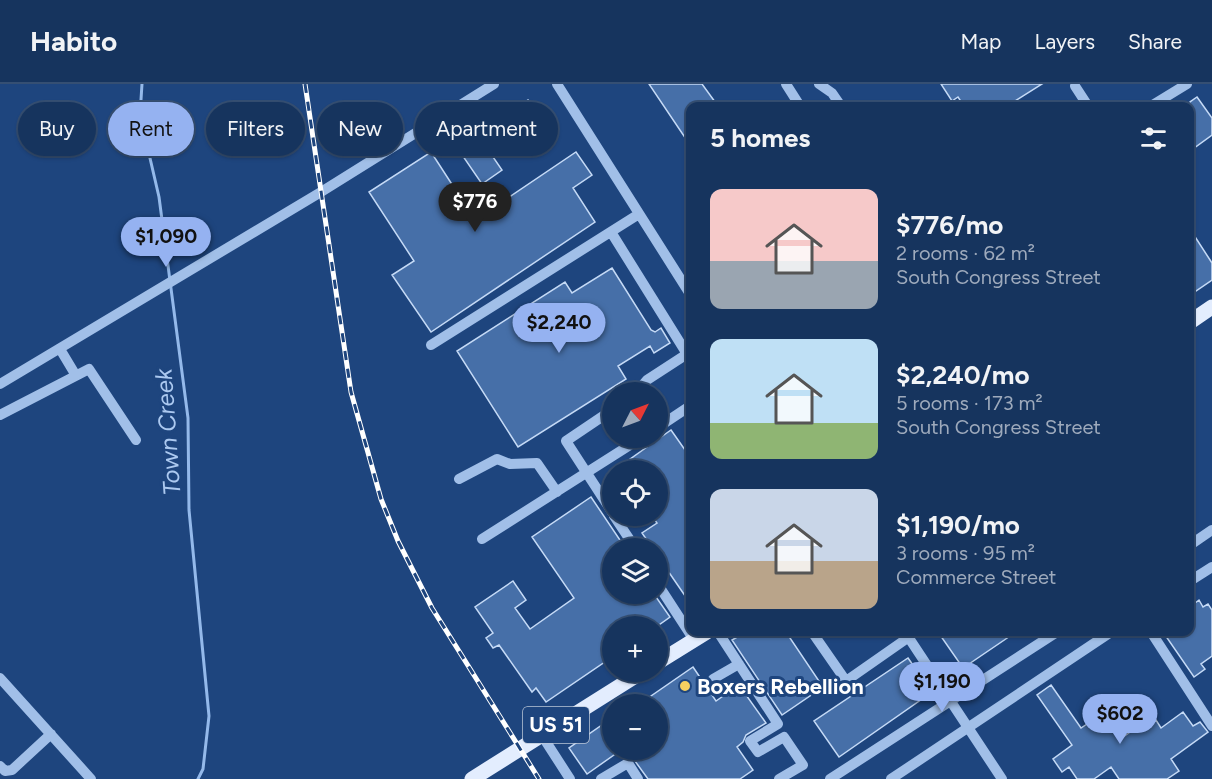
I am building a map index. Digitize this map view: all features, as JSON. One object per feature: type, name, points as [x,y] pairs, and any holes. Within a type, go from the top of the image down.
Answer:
[{"type":"main road","points":[[1194,319],[1212,307]]},
{"type":"main road","points":[[668,656],[700,636]]},
{"type":"main road","name":"US 51","points":[[471,779],[626,682]]},
{"type":"street","points":[[0,384],[494,84]]},
{"type":"street","points":[[557,84],[686,288]]},
{"type":"street","points":[[786,84],[797,102]]},
{"type":"street","points":[[819,84],[832,93],[838,102]]},
{"type":"street","points":[[1158,102],[1187,84]]},
{"type":"street","points":[[1075,86],[1085,102]]},
{"type":"street","points":[[431,345],[639,214]]},
{"type":"street","points":[[611,232],[686,352]]},
{"type":"street","points":[[60,349],[75,374]]},
{"type":"street","points":[[645,382],[686,355]]},
{"type":"street","points":[[0,415],[75,374],[89,369],[136,440]]},
{"type":"street","points":[[668,421],[686,409]]},
{"type":"street","points":[[602,417],[566,441],[602,496]]},
{"type":"street","points":[[482,540],[626,448]]},
{"type":"street","points":[[459,479],[497,459],[510,464],[537,463],[557,492]]},
{"type":"street","points":[[1194,541],[1212,530]]},
{"type":"street","points":[[1194,578],[1212,567]]},
{"type":"street","points":[[668,597],[686,619]]},
{"type":"street","points":[[721,636],[778,724],[750,741],[758,752],[784,737],[803,765],[779,779]]},
{"type":"street","points":[[815,636],[846,681],[904,636]]},
{"type":"street","points":[[908,636],[1002,779]]},
{"type":"street","points":[[830,779],[1051,636]]},
{"type":"street","points":[[891,779],[1105,636]]},
{"type":"street","points":[[1154,636],[1212,726]]},
{"type":"street","points":[[713,679],[739,664]]},
{"type":"street","points":[[0,678],[91,779]]},
{"type":"street","points":[[0,766],[5,771],[12,770],[51,734]]},
{"type":"street","points":[[541,734],[570,779]]},
{"type":"street","points":[[601,779],[628,763],[638,779]]},
{"type":"building","points":[[649,84],[702,84],[715,102],[686,102],[686,139]]},
{"type":"building","points":[[941,84],[1042,84],[1013,102],[961,102],[958,97],[952,101]]},
{"type":"building","points":[[1197,97],[1212,118],[1212,135],[1194,148],[1194,102],[1190,102]]},
{"type":"building","points":[[576,152],[592,175],[573,188],[595,222],[431,332],[392,275],[414,261],[369,192],[425,156],[434,156],[475,220]]},
{"type":"building","points":[[463,156],[492,156],[502,170],[482,184]]},
{"type":"building","points":[[1194,235],[1212,263],[1212,280],[1194,292]]},
{"type":"building","points":[[612,268],[651,330],[655,332],[661,328],[670,343],[654,353],[650,346],[618,366],[626,379],[621,382],[602,382],[602,394],[518,447],[457,351],[565,282],[572,293]]},
{"type":"building","points":[[671,430],[686,451],[686,597],[668,571],[668,538],[645,538],[642,533],[652,526],[668,526],[668,460],[629,460],[646,448],[668,448],[668,432]]},
{"type":"building","points":[[591,497],[602,513],[602,526],[611,526],[619,538],[602,538],[602,604],[661,604],[670,617],[602,616],[602,664],[546,702],[536,688],[532,692],[499,645],[493,648],[486,638],[493,633],[475,607],[513,581],[526,600],[515,608],[530,629],[574,598],[532,537]]},
{"type":"building","points":[[1199,600],[1203,607],[1208,604],[1212,610],[1212,656],[1201,664],[1205,669],[1194,677],[1166,636],[1194,636],[1194,604]]},
{"type":"building","points":[[739,636],[789,636],[823,687],[782,715],[732,640]]},
{"type":"building","points":[[941,636],[1010,636],[963,668]]},
{"type":"building","points":[[908,658],[932,692],[839,757],[814,721]]},
{"type":"building","points":[[693,667],[716,701],[739,685],[766,723],[746,735],[737,747],[753,770],[740,779],[648,779],[634,760],[668,760],[668,694],[654,694]]},
{"type":"building","points":[[1051,685],[1081,728],[1102,714],[1119,740],[1147,720],[1149,724],[1156,720],[1161,728],[1183,712],[1193,726],[1200,722],[1208,732],[1171,759],[1179,771],[1167,779],[1119,779],[1111,767],[1094,779],[1077,779],[1069,767],[1062,772],[1053,759],[1072,745],[1037,695]]},
{"type":"building","points":[[602,725],[602,760],[607,760],[587,774],[569,748]]},
{"type":"waterway","name":"Town Creek","points":[[142,84],[140,115],[159,197],[188,418],[189,510],[209,716],[203,769],[198,779]]},
{"type":"railway","points":[[305,84],[351,392],[381,499],[398,541],[432,608],[539,779]]},
{"type":"place","name":"Boxers Rebellion","points":[[685,686]]}]
